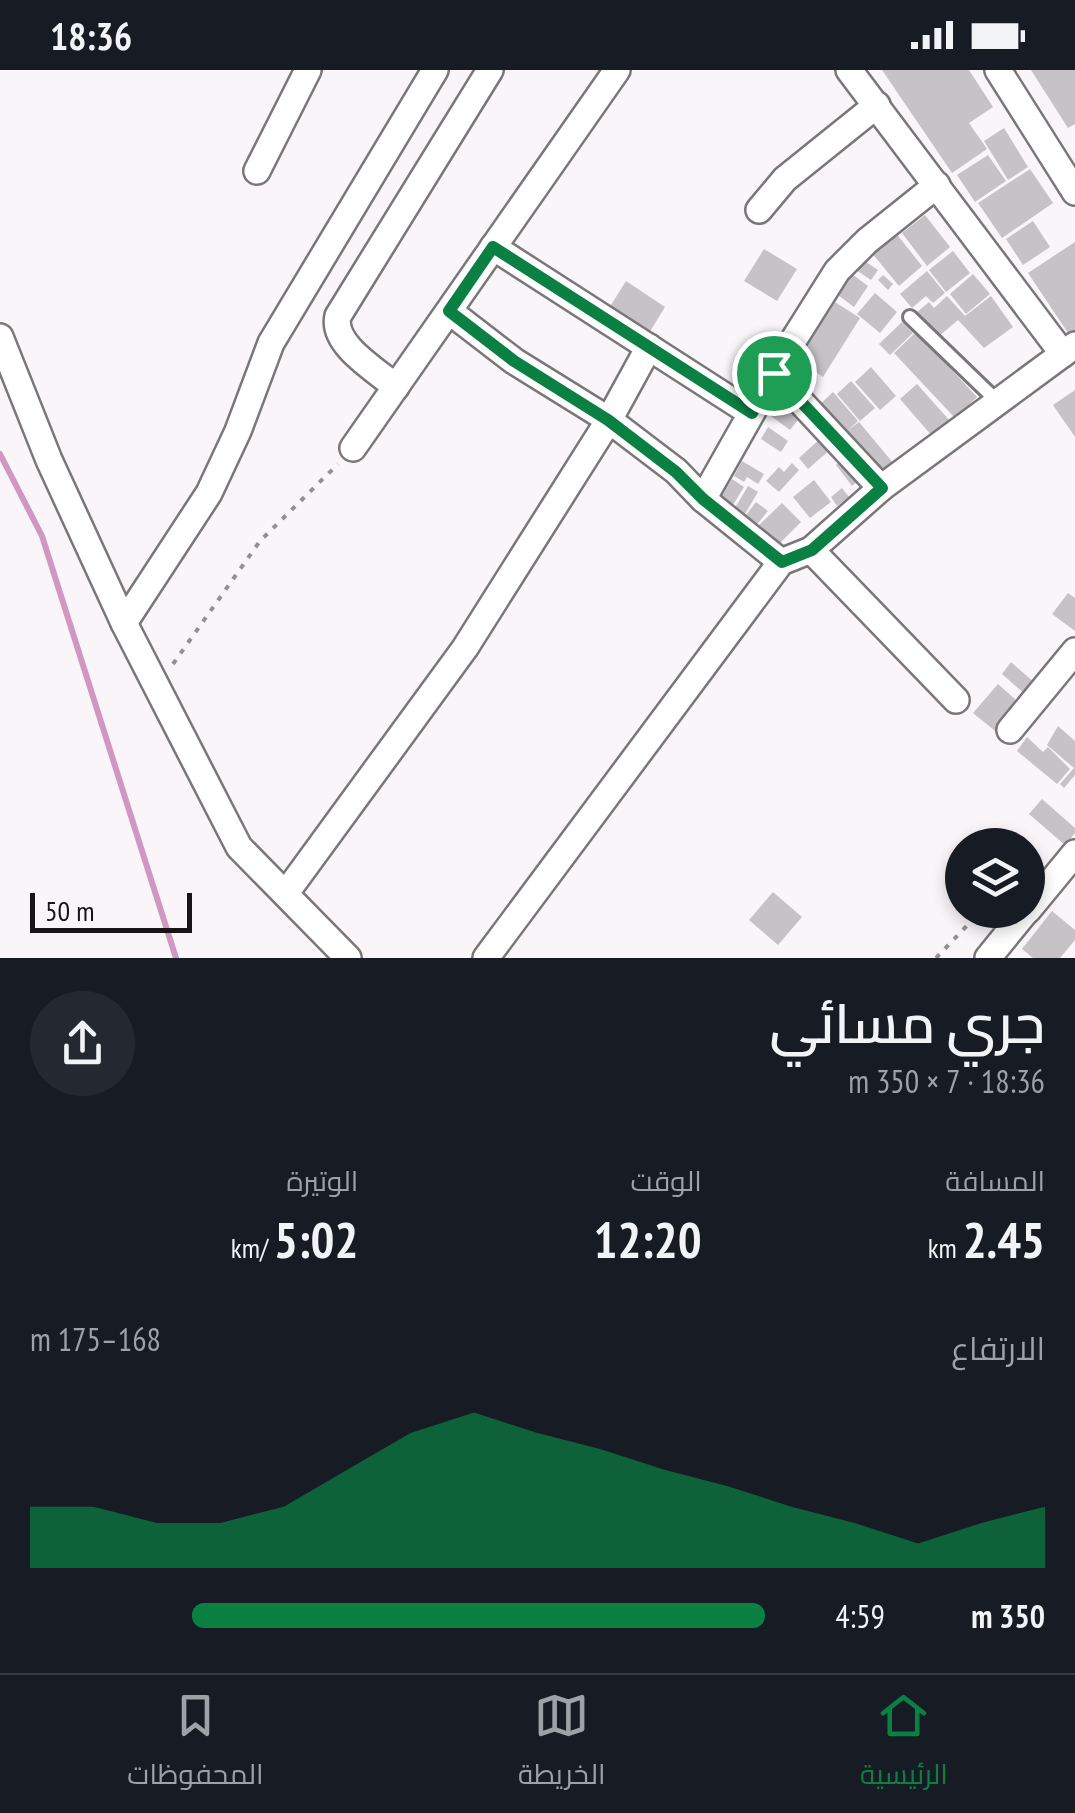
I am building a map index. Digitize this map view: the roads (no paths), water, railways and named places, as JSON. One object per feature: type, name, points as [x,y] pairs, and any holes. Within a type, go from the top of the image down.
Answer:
[{"type":"street","points":[[256,170],[308,70]]},
{"type":"street","points":[[124,623],[209,493],[272,343],[435,70]]},
{"type":"street","points":[[352,448],[617,70]]},
{"type":"street","points":[[486,958],[782,562],[812,550],[882,488],[1069,349],[850,70]]},
{"type":"street","points":[[998,70],[1075,192]]},
{"type":"street","points":[[396,386],[342,339],[336,326],[338,316],[487,71]]},
{"type":"street","points":[[759,210],[784,179],[877,105]]},
{"type":"street","points":[[703,499],[837,271],[867,241],[937,185]]},
{"type":"street","points":[[493,247],[752,413]]},
{"type":"street","points":[[449,311],[514,361],[608,420],[782,562]]},
{"type":"street","points":[[0,338],[49,460],[124,623],[239,847],[348,958]]},
{"type":"street","points":[[286,893],[465,648],[608,420],[649,347]]},
{"type":"street","points":[[774,373],[882,488]]},
{"type":"street","points":[[812,550],[956,700]]},
{"type":"street","points":[[1010,730],[1075,651]]},
{"type":"street","points":[[1045,889],[1075,854]]},
{"type":"street","points":[[988,958],[1012,928]]},
{"type":"lane","points":[[910,317],[998,402]]},
{"type":"waterway","points":[[0,454],[42,536],[176,958]]}]
